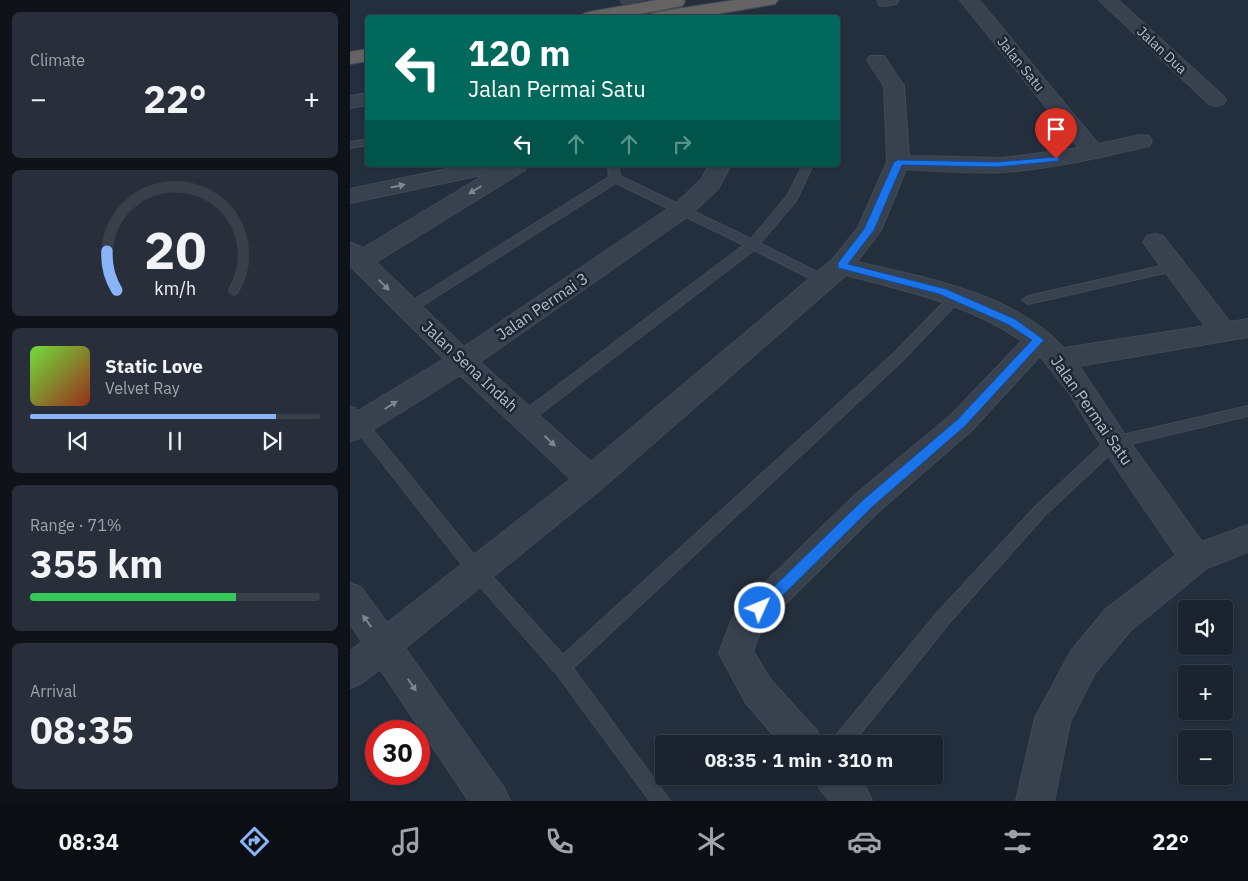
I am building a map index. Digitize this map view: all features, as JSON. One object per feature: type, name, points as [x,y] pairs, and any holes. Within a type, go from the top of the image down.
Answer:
[{"type":"highway","points":[[577,15],[589,8],[592,0]]},
{"type":"highway","points":[[611,15],[687,6],[769,0]]},
{"type":"highway","points":[[350,58],[365,56]]},
{"type":"highway","points":[[350,70],[365,68]]},
{"type":"street","name":"Jalan Satu","points":[[968,0],[1093,151]]},
{"type":"street","name":"Jalan Dua","points":[[1108,0],[1216,100]]},
{"type":"street","points":[[350,672],[590,480],[833,273],[869,230],[898,162],[894,86],[877,60]]},
{"type":"street","points":[[350,102],[365,100]]},
{"type":"street","points":[[898,162],[961,165],[1015,164],[1056,159],[1140,140]]},
{"type":"street","points":[[350,196],[488,167]]},
{"type":"street","points":[[355,256],[513,167]]},
{"type":"street","name":"Jalan Permai 3","points":[[353,422],[462,361],[683,209],[710,184],[719,167]]},
{"type":"street","points":[[1155,242],[1174,267],[1236,331]]},
{"type":"street","name":"Jalan Sena Indah","points":[[355,256],[462,361],[526,417],[590,480]]},
{"type":"street","name":"Jalan Permai Satu","points":[[833,273],[956,296],[1011,321],[1049,349],[1196,558]]},
{"type":"street","points":[[796,735],[758,691],[736,654],[744,630],[760,608],[867,503],[1049,349],[1236,331]]},
{"type":"street","points":[[1035,801],[1053,718],[1083,662],[1118,620],[1196,558],[1248,538]]},
{"type":"street","points":[[350,597],[385,645],[491,801]]},
{"type":"street","points":[[840,785],[853,801]]},
{"type":"lane","points":[[350,145],[365,142]]},
{"type":"lane","points":[[613,167],[615,178]]},
{"type":"lane","points":[[526,417],[752,245],[780,214],[804,180],[807,167]]},
{"type":"lane","points":[[615,178],[683,209],[752,245],[833,273]]},
{"type":"lane","points":[[408,309],[615,178]]},
{"type":"lane","points":[[1028,300],[1174,267]]},
{"type":"lane","points":[[562,667],[890,364],[956,296]]},
{"type":"lane","points":[[847,735],[943,618],[1040,511],[1114,442],[1248,411]]},
{"type":"lane","points":[[353,422],[477,571],[562,667],[661,801]]},
{"type":"route","points":[[760,608],[867,503],[961,423],[1039,340],[1011,321],[942,291],[841,266],[869,230],[898,162],[997,165],[1056,159]]}]
